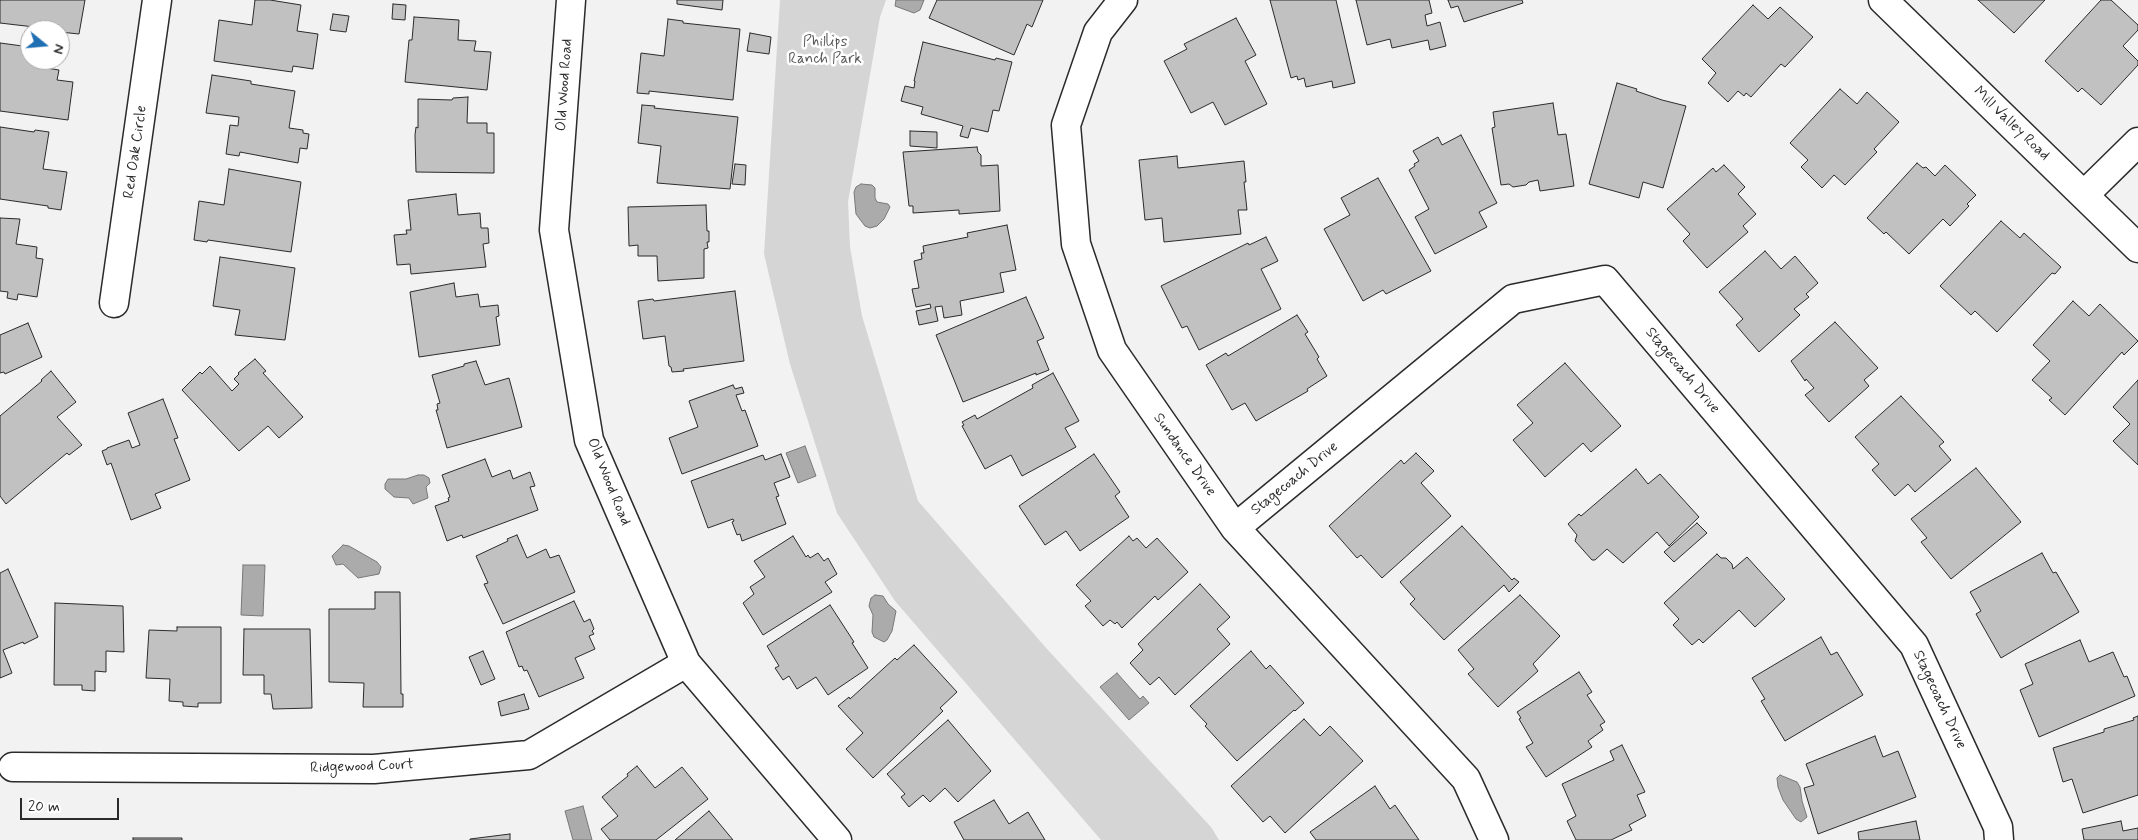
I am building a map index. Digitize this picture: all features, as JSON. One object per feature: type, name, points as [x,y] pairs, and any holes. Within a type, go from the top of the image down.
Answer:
[{"type":"street","name":"Red Oak Circle","points":[[114,303],[157,0]]},
{"type":"street","name":"Old Wood Road","points":[[572,0],[554,230],[589,440],[686,663],[837,840]]},
{"type":"street","name":"Sundance Drive","points":[[1123,0],[1098,32],[1066,125],[1076,244],[1112,350],[1235,528],[1466,779],[1494,840]]},
{"type":"street","name":"Mill Valley Road","points":[[1883,0],[2138,248]]},
{"type":"street","points":[[2084,195],[2138,142]]},
{"type":"street","name":"Stagecoach Drive","points":[[1235,528],[1513,299],[1605,280],[1914,645],[1998,827],[1999,840]]},
{"type":"street","name":"Ridgewood Court","points":[[13,767],[374,769],[529,755],[686,663]]},
{"type":"green space","name":"Phillips Ranch Park","points":[[780,0],[886,0],[880,17],[848,202],[850,247],[862,316],[918,501],[1047,649],[1211,827],[1219,840],[1101,840],[895,601],[837,513],[790,364],[764,254]]},
{"type":"shaded area","points":[[896,0],[924,0],[920,10],[914,13],[895,6]]},
{"type":"shaded area","points":[[861,184],[872,185],[875,188],[877,202],[888,204],[890,207],[884,219],[877,226],[870,228],[865,226],[856,214],[854,192],[856,187]]},
{"type":"shaded area","points":[[805,446],[816,476],[798,483],[786,453]]},
{"type":"shaded area","points":[[424,475],[429,478],[430,483],[426,487],[428,498],[413,504],[409,498],[394,497],[385,489],[388,479],[406,479]]},
{"type":"shaded area","points":[[343,545],[349,546],[377,562],[381,567],[379,574],[358,578],[343,564],[336,565],[332,556]]},
{"type":"shaded area","points":[[243,565],[265,565],[263,616],[241,615]]},
{"type":"shaded area","points":[[875,595],[883,596],[896,611],[892,631],[884,642],[874,637],[872,632],[873,615],[869,606],[871,598]]},
{"type":"shaded area","points":[[1117,673],[1140,699],[1143,696],[1149,703],[1129,720],[1100,687]]},
{"type":"shaded area","points":[[1780,775],[1797,782],[1800,787],[1807,817],[1801,822],[1796,819],[1783,800],[1778,787],[1777,778]]},
{"type":"shaded area","points":[[583,806],[592,840],[573,840],[565,811]]},
{"type":"building","points":[[0,0],[85,0],[79,34],[70,33],[70,20],[20,20],[20,25],[0,23]]},
{"type":"building","points":[[255,0],[270,0],[301,5],[297,31],[318,34],[313,69],[293,66],[292,72],[214,61],[219,20],[252,25]]},
{"type":"building","points":[[677,0],[723,0],[722,10],[677,4]]},
{"type":"building","points":[[937,0],[1043,0],[1032,27],[1027,24],[1014,55],[929,18]]},
{"type":"building","points":[[1270,0],[1336,0],[1355,83],[1333,88],[1332,81],[1306,87],[1304,78],[1298,80],[1297,76],[1291,78]]},
{"type":"building","points":[[1356,0],[1429,0],[1432,13],[1425,15],[1427,26],[1440,22],[1446,46],[1430,50],[1428,40],[1392,48],[1390,39],[1367,45]]},
{"type":"building","points":[[1448,0],[1522,0],[1523,3],[1464,22],[1458,6],[1451,8]]},
{"type":"building","points":[[1978,0],[2045,0],[2014,33]]},
{"type":"building","points":[[2101,0],[2111,0],[2138,25],[2138,30],[2123,46],[2138,61],[2138,65],[2101,105],[2082,88],[2078,92],[2045,61]]},
{"type":"building","points":[[393,4],[406,5],[405,20],[392,19]]},
{"type":"building","points":[[1753,5],[1768,19],[1780,7],[1813,37],[1785,67],[1781,64],[1751,97],[1746,93],[1744,96],[1738,91],[1728,102],[1708,83],[1716,73],[1702,59]]},
{"type":"building","points":[[333,14],[349,16],[346,32],[330,30]]},
{"type":"building","points":[[414,17],[459,20],[458,40],[476,41],[474,51],[491,52],[487,90],[405,82],[409,40],[412,40]]},
{"type":"building","points":[[1236,18],[1256,55],[1245,61],[1267,104],[1225,125],[1213,102],[1191,113],[1164,61],[1187,49],[1184,44]]},
{"type":"building","points":[[668,19],[683,21],[683,23],[740,29],[733,100],[649,91],[649,94],[637,93],[641,53],[664,56]]},
{"type":"building","points":[[750,33],[771,37],[769,54],[747,51]]},
{"type":"building","points":[[923,42],[995,60],[996,58],[1012,62],[999,111],[993,110],[988,132],[971,128],[968,138],[960,136],[963,126],[921,114],[923,107],[901,101],[905,86],[914,88]]},
{"type":"building","points":[[0,43],[20,46],[20,70],[59,70],[57,80],[73,82],[68,120],[0,111]]},
{"type":"building","points":[[212,75],[295,91],[289,128],[303,130],[303,133],[309,134],[307,149],[300,148],[298,163],[240,152],[239,156],[226,154],[230,125],[238,126],[239,117],[206,113]]},
{"type":"building","points":[[1617,83],[1662,100],[1686,106],[1663,188],[1643,182],[1639,198],[1589,184]]},
{"type":"building","points":[[1840,89],[1857,104],[1867,92],[1899,122],[1874,149],[1877,152],[1845,185],[1834,175],[1822,188],[1801,167],[1808,160],[1790,143]]},
{"type":"building","points":[[468,97],[467,123],[487,123],[487,133],[494,133],[494,173],[416,172],[415,135],[416,127],[418,128],[418,99],[452,100],[453,98]]},
{"type":"building","points":[[1553,103],[1558,135],[1566,134],[1574,186],[1540,191],[1538,180],[1529,182],[1526,185],[1513,187],[1509,184],[1501,185],[1492,128],[1495,127],[1493,112]]},
{"type":"building","points":[[642,105],[738,117],[730,189],[657,183],[661,146],[638,143]]},
{"type":"building","points":[[0,127],[34,132],[35,130],[49,132],[43,169],[67,172],[61,210],[48,208],[48,206],[0,199]]},
{"type":"building","points":[[910,131],[937,132],[937,148],[910,146]]},
{"type":"building","points":[[1461,135],[1497,203],[1479,212],[1487,227],[1435,254],[1415,217],[1429,209],[1409,170],[1419,161],[1413,151],[1438,137],[1442,145]]},
{"type":"building","points":[[977,147],[981,155],[981,166],[998,165],[1000,211],[959,214],[959,210],[913,213],[913,206],[909,206],[903,152]]},
{"type":"building","points":[[1177,156],[1178,168],[1244,161],[1247,210],[1238,210],[1241,234],[1164,242],[1162,218],[1145,220],[1139,160]]},
{"type":"building","points":[[1917,163],[1923,168],[1926,167],[1935,176],[1945,165],[1976,195],[1967,204],[1969,206],[1950,226],[1943,219],[1909,254],[1886,232],[1884,234],[1867,218]]},
{"type":"building","points":[[735,164],[746,165],[745,185],[732,184]]},
{"type":"building","points":[[1724,165],[1745,187],[1738,194],[1756,214],[1743,226],[1748,232],[1707,268],[1683,241],[1690,234],[1667,209],[1713,168],[1716,172]]},
{"type":"building","points":[[229,169],[301,182],[291,252],[208,240],[207,242],[194,240],[199,201],[224,205]]},
{"type":"building","points":[[1378,178],[1431,271],[1386,294],[1383,290],[1363,301],[1324,229],[1350,215],[1341,198]]},
{"type":"building","points":[[456,194],[458,215],[480,213],[481,228],[488,228],[489,243],[483,244],[486,267],[411,274],[410,264],[397,265],[394,235],[407,234],[406,230],[411,230],[408,200]]},
{"type":"building","points":[[706,205],[709,242],[707,242],[708,248],[704,249],[704,278],[658,281],[657,256],[638,256],[638,245],[629,246],[628,207]]},
{"type":"building","points":[[0,218],[20,219],[16,244],[37,247],[36,258],[43,259],[37,297],[18,294],[17,300],[7,298],[8,292],[0,291]]},
{"type":"building","points":[[2001,221],[2020,238],[2024,233],[2061,267],[2055,274],[2052,273],[1997,332],[1975,311],[1971,315],[1940,286]]},
{"type":"building","points":[[1007,225],[1016,270],[1000,273],[1004,292],[960,301],[962,315],[944,318],[942,306],[935,307],[938,321],[919,325],[916,311],[931,308],[930,304],[916,307],[912,289],[919,288],[914,261],[922,259],[921,253],[924,253],[923,246],[968,237],[967,233]]},
{"type":"building","points":[[1266,237],[1278,261],[1261,269],[1281,309],[1199,350],[1187,326],[1182,328],[1161,286],[1248,243],[1249,245]]},
{"type":"building","points":[[1765,251],[1781,269],[1795,256],[1818,283],[1806,294],[1809,297],[1794,309],[1800,315],[1759,352],[1736,325],[1743,319],[1719,292]]},
{"type":"building","points":[[220,257],[295,268],[285,340],[235,335],[240,310],[213,306]]},
{"type":"building","points":[[454,283],[456,297],[478,294],[480,307],[498,305],[499,316],[496,317],[500,345],[419,357],[410,292]]},
{"type":"building","points":[[735,291],[744,361],[672,372],[669,366],[665,336],[643,339],[638,301],[653,299],[654,301]]},
{"type":"building","points":[[1026,297],[1044,338],[1037,341],[1049,370],[1036,375],[1036,373],[963,402],[936,335]]},
{"type":"building","points":[[2073,301],[2089,316],[2100,304],[2138,341],[2124,355],[2122,352],[2065,415],[2049,400],[2052,398],[2032,380],[2050,361],[2033,345]]},
{"type":"building","points":[[1297,315],[1308,332],[1305,334],[1319,357],[1317,359],[1327,376],[1307,389],[1308,391],[1256,421],[1245,403],[1232,410],[1206,365],[1226,353],[1228,356]]},
{"type":"building","points":[[1835,322],[1878,368],[1864,380],[1869,386],[1829,422],[1805,395],[1814,388],[1806,379],[1805,381],[1791,361]]},
{"type":"building","points":[[28,323],[42,357],[5,374],[4,372],[0,373],[0,335]]},
{"type":"building","points":[[255,359],[266,371],[263,373],[303,417],[279,438],[268,426],[239,451],[182,390],[200,372],[202,374],[210,366],[232,391],[239,384],[234,379],[238,373]]},
{"type":"building","points":[[476,361],[485,385],[509,378],[522,427],[447,448],[436,410],[438,410],[437,404],[440,403],[432,375]]},
{"type":"building","points":[[1565,363],[1621,426],[1591,452],[1583,443],[1545,477],[1513,440],[1533,423],[1517,405]]},
{"type":"building","points":[[51,371],[76,402],[57,417],[82,445],[69,455],[67,453],[6,504],[0,496],[0,416],[42,381]]},
{"type":"building","points":[[1053,373],[1079,421],[1065,428],[1076,447],[1022,476],[1011,455],[985,469],[962,426],[964,425],[962,422],[975,415],[977,419],[1033,388],[1032,385]]},
{"type":"building","points":[[2138,380],[2138,465],[2113,441],[2130,424],[2113,407]]},
{"type":"building","points":[[733,385],[735,389],[742,387],[744,393],[736,395],[742,411],[745,410],[758,446],[682,474],[669,438],[698,427],[689,401]]},
{"type":"building","points":[[1901,396],[1944,442],[1939,446],[1951,460],[1915,492],[1908,484],[1895,496],[1872,470],[1879,464],[1855,437]]},
{"type":"building","points":[[163,399],[178,438],[174,439],[190,480],[155,494],[161,508],[131,520],[111,463],[107,465],[102,451],[129,440],[132,448],[140,445],[128,413]]},
{"type":"building","points":[[1416,453],[1434,471],[1421,483],[1451,516],[1382,578],[1361,555],[1357,558],[1329,526],[1401,460],[1404,464]]},
{"type":"building","points":[[781,454],[790,477],[774,483],[779,496],[776,497],[786,524],[742,541],[740,534],[737,535],[732,522],[734,521],[733,519],[708,528],[691,481],[763,455],[765,460]]},
{"type":"building","points":[[1094,454],[1120,492],[1115,496],[1129,517],[1080,551],[1066,531],[1045,545],[1019,506]]},
{"type":"building","points":[[485,459],[492,477],[510,470],[513,479],[530,472],[535,486],[530,487],[538,510],[463,538],[462,535],[447,541],[435,506],[449,501],[448,498],[450,497],[442,475]]},
{"type":"building","points":[[1976,468],[2021,522],[1951,579],[1921,542],[1927,538],[1911,519]]},
{"type":"building","points":[[1636,469],[1648,484],[1660,474],[1699,517],[1669,546],[1657,532],[1623,563],[1607,549],[1595,560],[1592,560],[1575,541],[1577,535],[1568,524],[1579,514],[1581,516]]},
{"type":"building","points":[[1697,523],[1707,533],[1674,562],[1664,552]]},
{"type":"building","points":[[1462,526],[1512,580],[1514,578],[1519,582],[1509,592],[1504,585],[1444,640],[1410,604],[1415,599],[1400,582]]},
{"type":"building","points":[[517,535],[527,558],[546,549],[550,558],[559,555],[575,592],[503,624],[484,584],[488,583],[476,556]]},
{"type":"building","points":[[793,536],[806,557],[808,555],[810,558],[818,553],[824,561],[828,558],[837,574],[825,582],[832,592],[763,635],[743,603],[754,594],[750,587],[765,577],[754,561]]},
{"type":"building","points":[[1129,536],[1133,541],[1137,538],[1146,548],[1157,538],[1188,572],[1158,600],[1155,596],[1122,628],[1117,622],[1115,624],[1110,620],[1103,626],[1085,606],[1091,601],[1076,585]]},
{"type":"building","points":[[2042,553],[2053,573],[2056,572],[2079,612],[2001,658],[1976,614],[1981,611],[1970,592]]},
{"type":"building","points":[[1717,554],[1721,558],[1726,558],[1732,564],[1733,569],[1747,557],[1785,599],[1755,627],[1739,610],[1703,643],[1699,639],[1692,645],[1673,625],[1679,619],[1664,603]]},
{"type":"building","points":[[8,569],[38,637],[24,644],[23,642],[3,650],[12,673],[0,678],[0,573]]},
{"type":"building","points":[[1200,584],[1230,617],[1217,629],[1230,644],[1175,695],[1159,677],[1150,685],[1130,663],[1143,650],[1138,644]]},
{"type":"building","points":[[375,592],[400,592],[401,694],[403,694],[403,707],[363,707],[364,683],[329,682],[329,609],[375,609]]},
{"type":"building","points":[[1520,595],[1560,636],[1533,664],[1538,671],[1498,707],[1468,674],[1474,669],[1458,650]]},
{"type":"building","points":[[574,601],[584,622],[590,619],[594,634],[589,636],[595,649],[575,658],[584,678],[539,697],[527,670],[524,671],[522,666],[519,667],[506,632]]},
{"type":"building","points":[[55,603],[123,606],[124,652],[106,651],[106,672],[95,671],[95,691],[82,690],[82,685],[54,685]]},
{"type":"building","points":[[830,605],[868,668],[828,695],[816,677],[797,689],[789,676],[783,680],[775,668],[779,666],[767,646]]},
{"type":"building","points":[[177,627],[221,627],[221,703],[198,703],[198,707],[183,706],[183,702],[169,701],[170,679],[146,678],[149,630],[177,631]]},
{"type":"building","points":[[244,629],[310,629],[312,708],[273,709],[271,694],[264,694],[264,675],[243,675]]},
{"type":"building","points":[[1821,637],[1831,655],[1837,652],[1863,695],[1785,741],[1761,701],[1765,699],[1752,678]]},
{"type":"building","points":[[2080,640],[2089,662],[2113,652],[2124,677],[2127,676],[2135,696],[2039,737],[2020,690],[2033,684],[2025,664]]},
{"type":"building","points":[[914,645],[957,692],[940,708],[943,711],[873,778],[846,749],[863,733],[838,706],[849,697],[850,699],[895,658],[897,660]]},
{"type":"building","points":[[483,651],[495,679],[481,685],[469,657]]},
{"type":"building","points":[[1251,651],[1266,669],[1270,665],[1304,703],[1237,761],[1205,726],[1207,724],[1190,706]]},
{"type":"building","points":[[1579,672],[1592,692],[1587,695],[1605,722],[1600,725],[1603,730],[1588,741],[1592,747],[1546,777],[1526,747],[1533,743],[1517,712]]},
{"type":"building","points":[[524,694],[529,709],[501,716],[498,702]]},
{"type":"building","points":[[2138,716],[2138,795],[2083,813],[2072,779],[2063,782],[2053,748],[2104,732],[2104,729],[2134,720],[2133,718]]},
{"type":"building","points":[[1304,719],[1320,736],[1330,726],[1363,761],[1285,833],[1270,816],[1263,822],[1231,786]]},
{"type":"building","points":[[948,720],[991,771],[958,802],[945,788],[930,802],[923,795],[909,807],[901,797],[905,794],[887,774]]},
{"type":"building","points":[[1875,736],[1883,757],[1898,751],[1916,797],[1818,834],[1804,788],[1814,785],[1806,764]]},
{"type":"building","points":[[1622,745],[1645,792],[1637,795],[1646,816],[1629,825],[1632,830],[1611,840],[1576,840],[1567,821],[1576,816],[1562,784],[1614,760],[1610,751]]},
{"type":"building","points":[[637,766],[655,788],[682,767],[708,799],[656,840],[610,840],[601,829],[618,816],[602,797],[628,776],[627,774]]},
{"type":"building","points":[[1375,786],[1390,809],[1395,805],[1419,840],[1316,840],[1310,832]]},
{"type":"building","points":[[994,800],[1009,824],[1028,812],[1045,840],[964,840],[954,822]]},
{"type":"building","points":[[709,811],[733,840],[675,840]]},
{"type":"building","points":[[1916,821],[1920,840],[1859,840],[1858,832]]},
{"type":"building","points":[[2121,821],[2123,831],[2138,828],[2138,840],[2084,840],[2082,829]]},
{"type":"building","points":[[510,834],[510,840],[470,840],[470,839]]},
{"type":"building","points":[[133,838],[182,838],[182,840],[133,840]]}]
